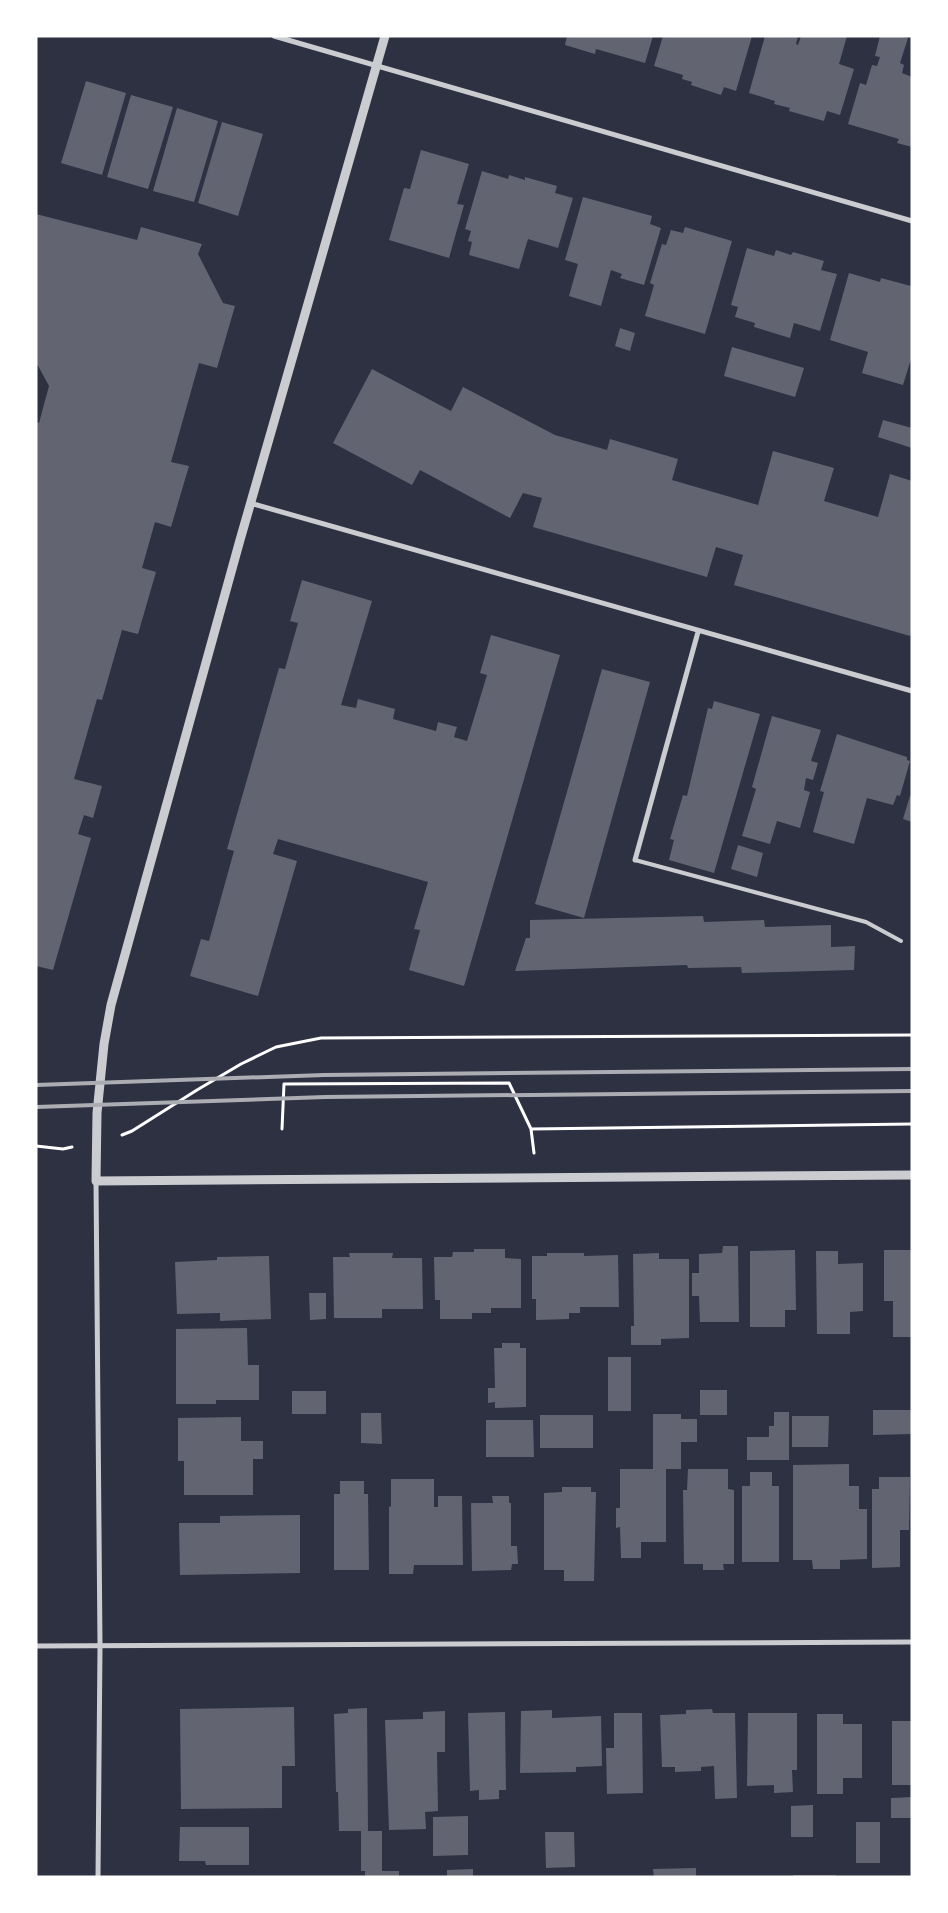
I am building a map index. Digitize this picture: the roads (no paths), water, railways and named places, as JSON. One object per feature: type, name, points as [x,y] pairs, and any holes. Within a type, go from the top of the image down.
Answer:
[{"type":"street","points":[[274,36],[912,221]]},
{"type":"street","points":[[98,1877],[100,1646],[96,1142],[104,1044],[111,1005],[250,503],[385,36]]},
{"type":"street","points":[[250,503],[698,632],[912,691]]},
{"type":"street","points":[[635,860],[698,632]]},
{"type":"street","points":[[96,1181],[912,1176]]},
{"type":"street","points":[[36,1646],[912,1642]]},
{"type":"lane","points":[[635,860],[866,922],[901,940]]},
{"type":"railway","points":[[36,1085],[324,1075],[912,1069]]},
{"type":"railway","points":[[36,1107],[325,1097],[912,1091]]}]
